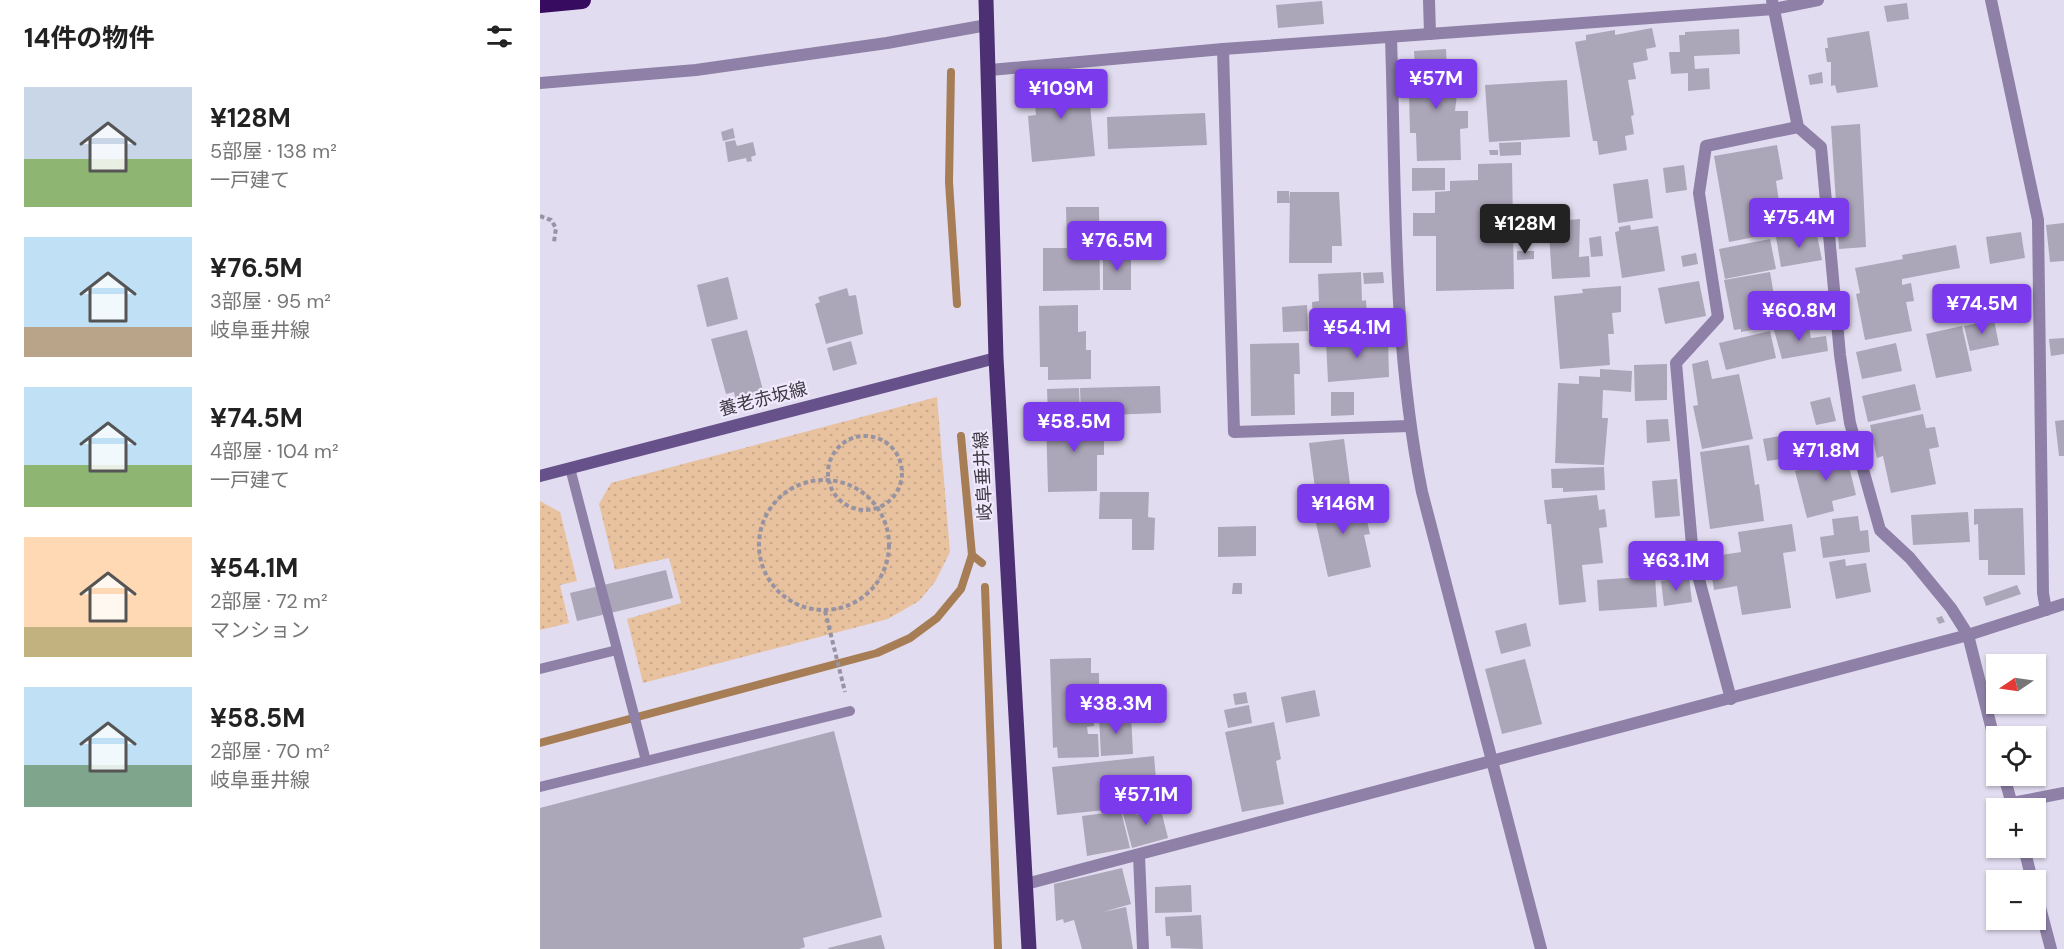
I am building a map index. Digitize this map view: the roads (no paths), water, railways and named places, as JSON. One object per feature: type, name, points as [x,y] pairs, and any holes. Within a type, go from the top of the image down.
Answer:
[{"type":"highway","points":[[540,4],[582,0]]},
{"type":"main road","name":"岐阜垂井線","points":[[986,0],[990,70],[996,358],[1029,949]]},
{"type":"main road","name":"養老赤坂線","points":[[540,476],[996,358]]},
{"type":"street","points":[[1429,0],[1430,33]]},
{"type":"street","points":[[990,70],[1223,49],[1391,38],[1818,0]]},
{"type":"street","points":[[1991,0],[2038,220],[2043,593],[2046,610]]},
{"type":"street","points":[[1773,4],[1798,127],[1821,147],[1840,355],[1850,423],[1880,530],[1910,558],[1951,608],[1968,635],[1991,726]]},
{"type":"street","points":[[540,83],[696,70],[887,43],[987,25]]},
{"type":"street","points":[[1391,38],[1400,330],[1409,426],[1425,503],[1490,762],[1541,949]]},
{"type":"street","points":[[1223,49],[1234,432],[1409,426]]},
{"type":"street","points":[[1731,699],[1693,557],[1676,363],[1718,317],[1700,193],[1707,146],[1798,127]]},
{"type":"street","points":[[1026,884],[1731,699],[1968,635],[2064,604]]},
{"type":"street","points":[[2044,798],[2064,793]]},
{"type":"street","points":[[1139,856],[1143,949]]},
{"type":"street","points":[[2046,930],[2051,949]]},
{"type":"lane","points":[[570,468],[646,761]]},
{"type":"lane","points":[[540,669],[617,650]]},
{"type":"lane","points":[[540,787],[850,711]]},
{"type":"waterway","points":[[951,72],[949,182],[957,304]]},
{"type":"waterway","points":[[540,743],[877,653],[910,638],[937,618],[961,589],[972,555],[961,436]]},
{"type":"waterway","points":[[972,555],[982,563]]},
{"type":"waterway","points":[[985,587],[998,949]]}]
